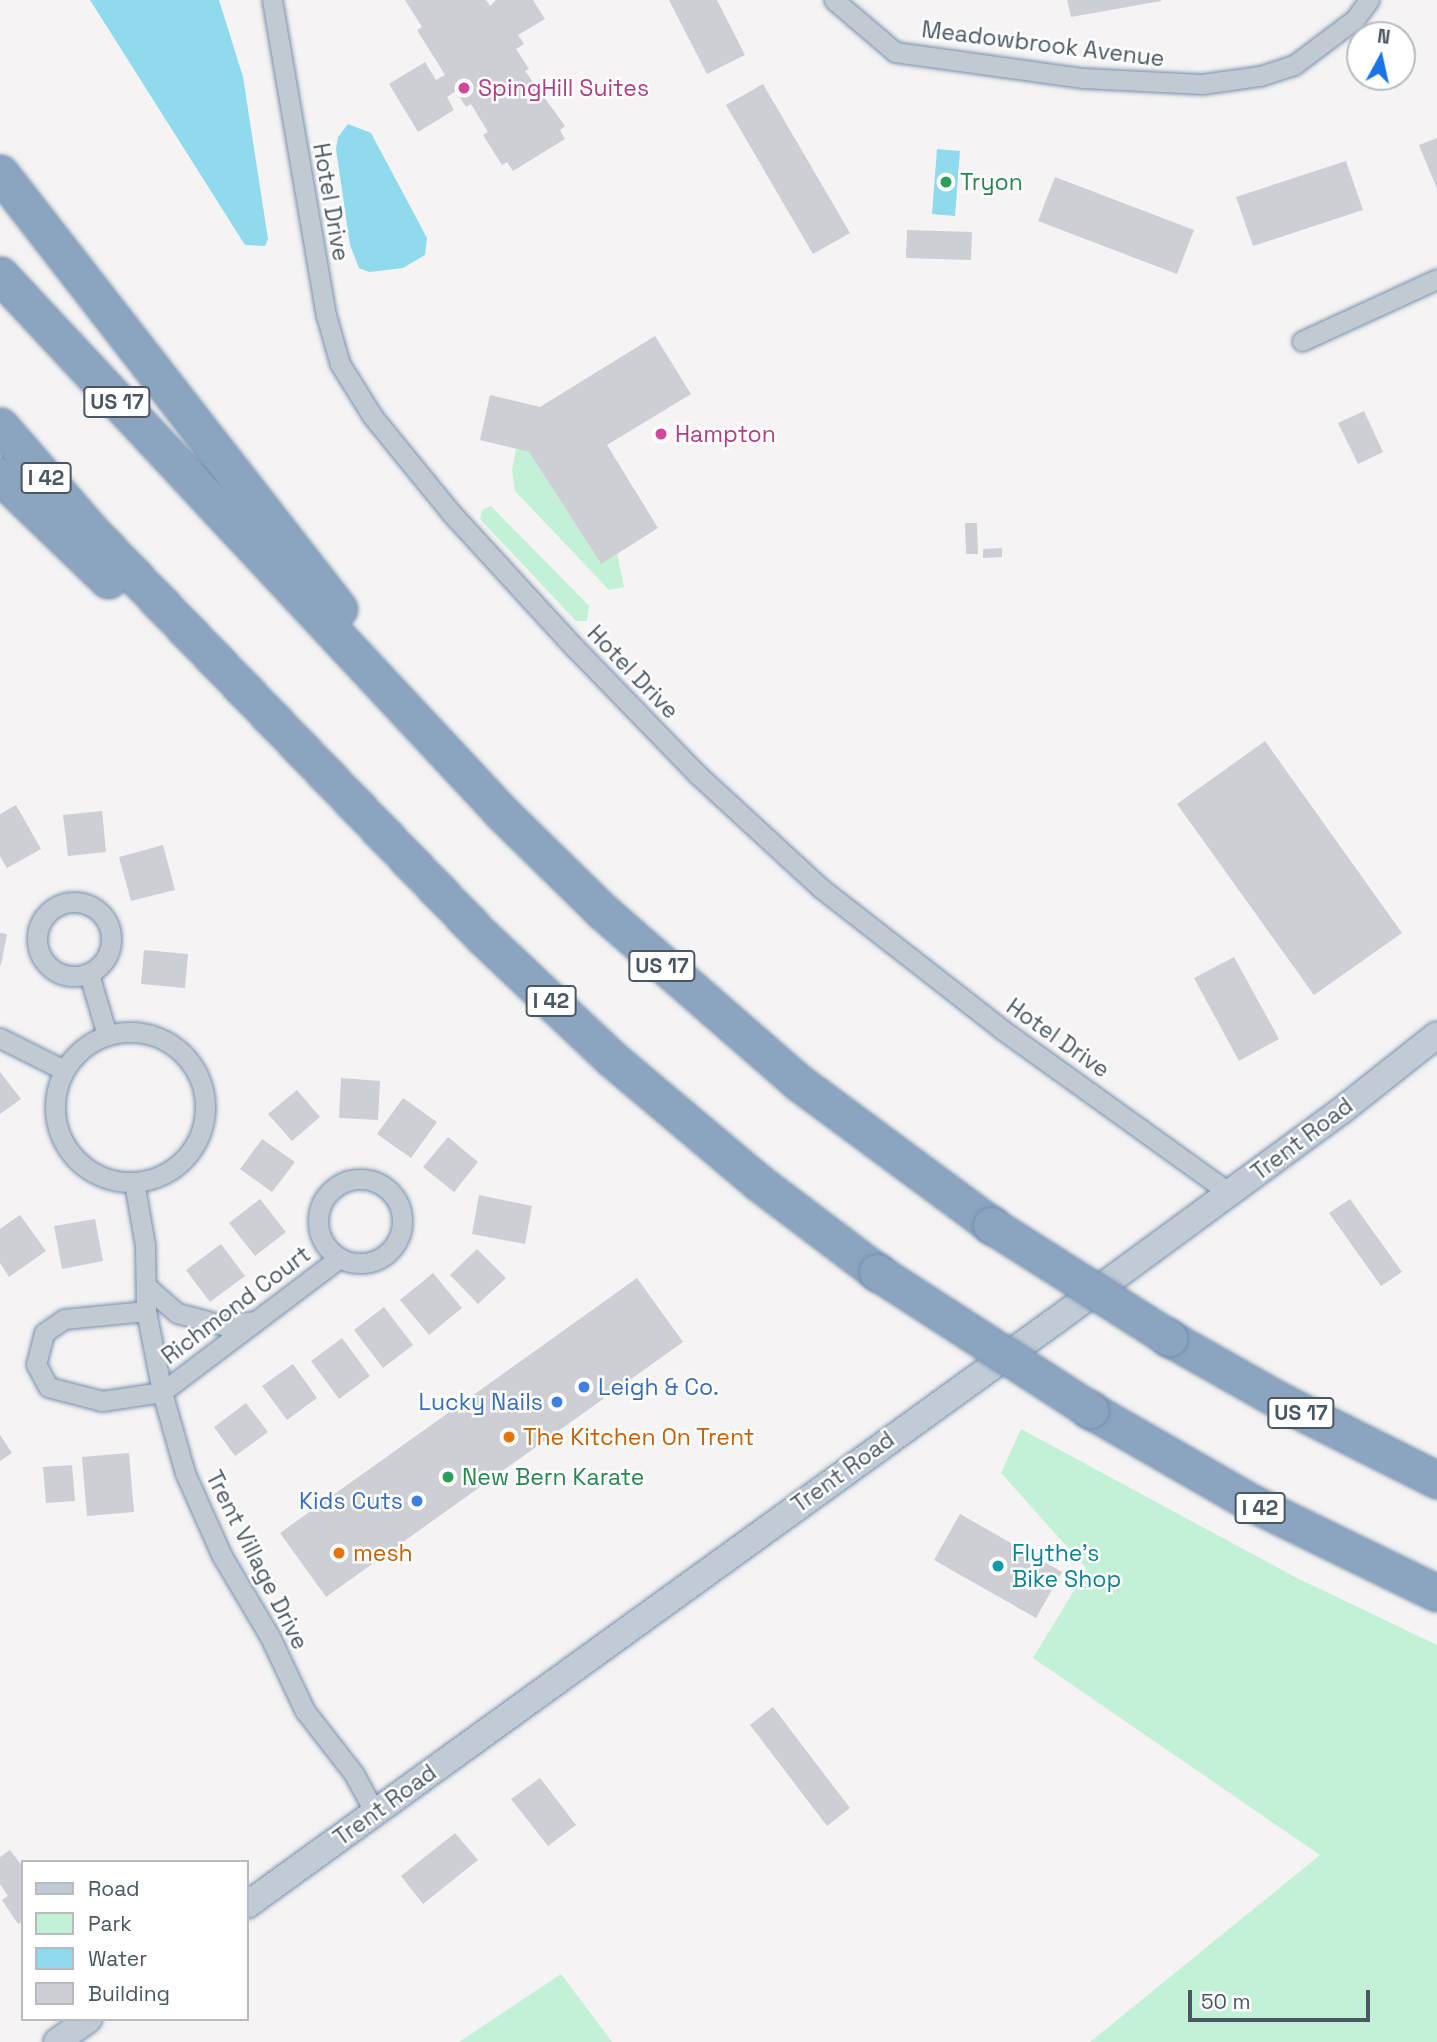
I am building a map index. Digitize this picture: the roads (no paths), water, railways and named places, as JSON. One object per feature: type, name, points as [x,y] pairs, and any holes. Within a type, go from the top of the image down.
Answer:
[{"type":"highway","points":[[0,173],[275,529],[377,668]]},
{"type":"highway","name":"US 17","points":[[0,275],[235,528],[377,668],[503,814],[698,998],[798,1082],[991,1225],[1169,1338],[1282,1402],[1437,1480]]},
{"type":"highway","name":"I 42","points":[[0,426],[91,531],[249,702],[352,801],[483,937],[612,1059],[758,1182],[877,1272],[1090,1410],[1248,1501],[1437,1593]]},
{"type":"highway","points":[[0,476],[54,530],[249,702]]},
{"type":"street","name":"Hotel Drive","points":[[272,0],[326,315],[340,364],[373,417],[453,516],[575,648],[697,774],[821,888],[999,1028],[1230,1193]]},
{"type":"street","name":"Meadowbrook Avenue","points":[[834,0],[895,52],[1083,78],[1202,84],[1260,76],[1294,65],[1355,19],[1369,0]]},
{"type":"street","points":[[1302,341],[1437,279]]},
{"type":"street","points":[[89,974],[107,1034]]},
{"type":"street","points":[[132,1031],[157,1036],[179,1049],[196,1069],[205,1093],[205,1118],[189,1152],[160,1176],[134,1182],[111,1180],[90,1171],[66,1146],[55,1115],[55,1091],[64,1070],[75,1055],[107,1034],[132,1031]]},
{"type":"street","name":"Trent Road","points":[[248,1904],[1230,1193],[1437,1035]]},
{"type":"street","points":[[0,1038],[64,1070]]},
{"type":"street","name":"Richmond Court","points":[[162,1392],[339,1258],[367,1263],[381,1258],[396,1243],[403,1223],[401,1209],[385,1187],[359,1179],[346,1181],[325,1198],[318,1224],[321,1238],[339,1258]]},
{"type":"street","name":"Trent Village Drive","points":[[134,1182],[145,1245],[146,1311],[162,1392],[185,1473],[222,1556],[270,1637],[305,1711],[354,1774],[375,1813]]},
{"type":"street","points":[[146,1286],[177,1313],[223,1325],[255,1321]]},
{"type":"street","points":[[146,1311],[64,1319],[44,1333],[36,1364],[48,1387],[102,1401],[162,1392]]},
{"type":"street","points":[[57,2042],[86,2021]]},
{"type":"water","points":[[90,0],[219,0],[243,77],[268,239],[265,246],[245,245]]},
{"type":"water","points":[[348,124],[371,133],[427,238],[425,255],[403,268],[369,272],[359,268],[350,245],[336,149],[338,137]]},
{"type":"water","name":"Tryon","points":[[937,149],[960,151],[955,216],[932,214]]},
{"type":"place","name":"SpingHill Suites","points":[[464,88]]},
{"type":"place","name":"Tryon","points":[[946,182]]},
{"type":"place","name":"Hampton","points":[[661,434]]},
{"type":"place","name":"Leigh & Co.","points":[[584,1387]]},
{"type":"place","name":"Lucky Nails","points":[[557,1402]]},
{"type":"place","name":"The Kitchen On Trent","points":[[509,1437]]},
{"type":"place","name":"New Bern Karate","points":[[448,1477]]},
{"type":"place","name":"Kids Cuts","points":[[417,1501]]},
{"type":"place","name":"mesh","points":[[339,1553]]},
{"type":"place","name":"Flythe's Bike Shop","points":[[998,1566]]}]
